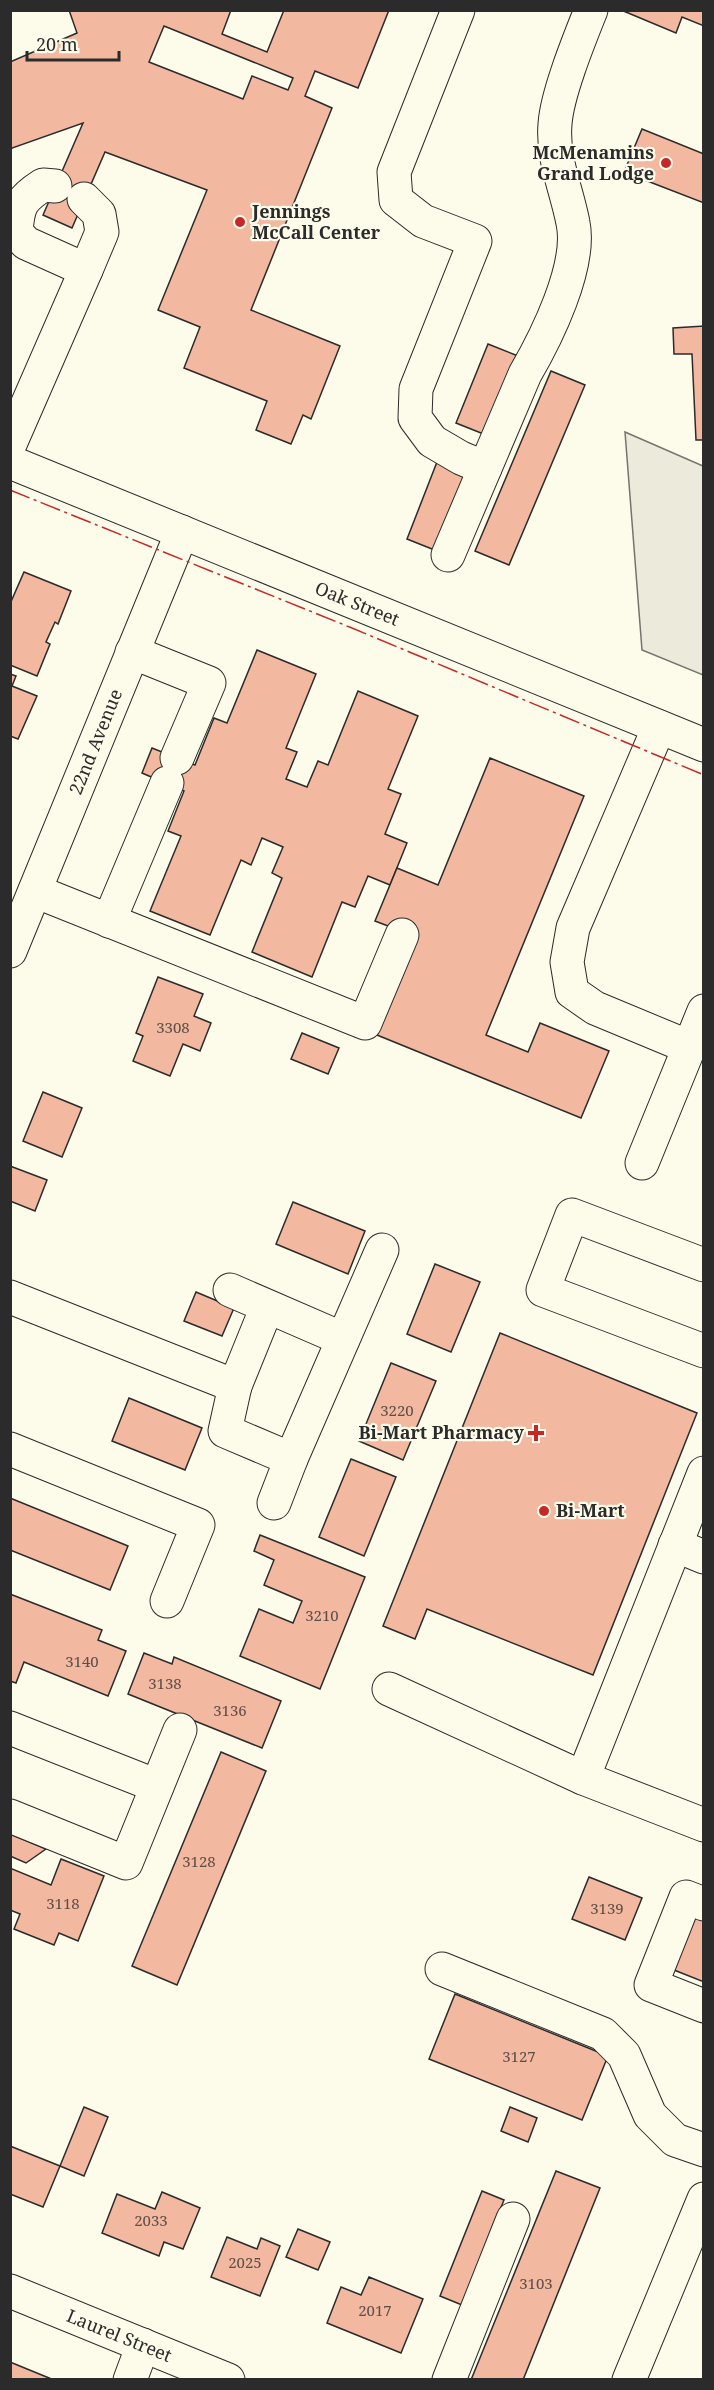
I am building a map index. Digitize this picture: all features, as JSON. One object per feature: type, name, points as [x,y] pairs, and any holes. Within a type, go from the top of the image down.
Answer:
[{"type":"street","points":[[458,10],[394,172],[396,200],[423,221],[475,242],[416,389],[415,418],[432,441],[461,458],[485,468]]},
{"type":"street","points":[[448,555],[525,374],[541,348],[572,267],[574,225],[556,159],[555,123],[566,81],[591,10]]},
{"type":"street","points":[[10,444],[86,270],[102,232],[99,214],[70,192],[43,185],[25,197],[17,216],[16,232],[26,243],[86,270]]},
{"type":"street","name":"Oak Street","points":[[10,462],[704,745]]},
{"type":"street","name":"22nd Avenue","points":[[10,951],[182,532]]},
{"type":"street","points":[[109,921],[209,683],[132,652]]},
{"type":"street","points":[[659,727],[573,928],[567,962],[572,992],[580,998],[595,1008],[689,1047]]},
{"type":"street","points":[[35,891],[365,1023],[402,935]]},
{"type":"street","points":[[642,1163],[704,1011]]},
{"type":"street","points":[[704,1265],[572,1215],[543,1290],[704,1351]]},
{"type":"street","points":[[274,1503],[382,1250]]},
{"type":"street","points":[[230,1290],[343,1339]]},
{"type":"street","points":[[10,1297],[235,1386]]},
{"type":"street","points":[[267,1307],[235,1386],[225,1431],[291,1459]]},
{"type":"street","points":[[10,1449],[198,1525],[167,1601]]},
{"type":"street","points":[[583,1778],[689,1551],[704,1473]]},
{"type":"street","points":[[389,1689],[583,1778],[704,1825]]},
{"type":"street","points":[[10,1728],[157,1786]]},
{"type":"street","points":[[10,1816],[126,1863],[180,1730]]},
{"type":"street","points":[[704,1905],[686,1897],[651,1985],[704,2006]]},
{"type":"street","points":[[442,1969],[603,2034],[624,2055],[650,2115],[675,2140],[704,2150]]},
{"type":"street","points":[[629,2379],[704,2199]]},
{"type":"street","points":[[449,2379],[513,2219]]},
{"type":"street","name":"Laurel Street","points":[[10,2291],[228,2379]]},
{"type":"street","points":[[130,2379],[143,2345]]},
{"type":"shaded area","points":[[625,432],[703,466],[703,675],[642,650]]},
{"type":"building","name":"Jennings McCall Center","points":[[69,10],[231,10],[222,34],[267,52],[284,10],[389,10],[358,88],[315,71],[305,96],[332,108],[251,310],[340,346],[311,419],[303,415],[291,444],[256,430],[267,401],[184,368],[200,327],[158,310],[207,190],[105,152],[72,228],[43,215],[83,123],[12,148],[10,152],[10,62],[77,33]],"holes":[[[164,26],[293,78],[288,90],[252,76],[243,99],[149,62]]]},
{"type":"building","points":[[621,10],[704,10],[704,26],[682,17],[676,33]]},
{"type":"building","name":"McMenamins Grand Lodge","points":[[642,129],[704,154],[704,203],[624,172]]},
{"type":"building","points":[[704,326],[704,440],[696,440],[692,354],[674,354],[673,328]]},
{"type":"building","points":[[488,344],[518,356],[486,435],[456,423]]},
{"type":"building","points":[[551,371],[585,385],[509,565],[475,551]]},
{"type":"building","points":[[437,462],[468,475],[437,551],[407,539]]},
{"type":"building","points":[[24,572],[71,591],[58,624],[55,622],[46,642],[50,644],[37,676],[10,665],[10,604]]},
{"type":"building","points":[[257,650],[316,674],[286,748],[297,752],[286,779],[307,787],[318,761],[328,765],[358,691],[418,716],[388,789],[401,794],[385,834],[407,843],[390,885],[368,876],[355,907],[342,902],[312,977],[252,952],[282,878],[272,873],[283,847],[262,838],[251,865],[241,860],[210,935],[150,911],[181,836],[168,831],[184,791],[142,773],[152,748],[195,765],[214,718],[227,723]]},
{"type":"building","points":[[10,674],[16,676],[12,686],[37,696],[18,739],[10,736]]},
{"type":"building","points":[[490,758],[584,796],[486,1035],[528,1052],[540,1023],[609,1051],[581,1118],[377,1035],[417,937],[375,921],[397,868],[438,885]]},
{"type":"building","points":[[158,977],[203,994],[194,1016],[211,1023],[200,1051],[183,1044],[170,1076],[133,1061],[143,1036],[136,1033]]},
{"type":"building","points":[[302,1033],[339,1048],[328,1074],[291,1059]]},
{"type":"building","points":[[43,1092],[82,1108],[62,1157],[23,1141]]},
{"type":"building","points":[[10,1166],[47,1180],[35,1211],[10,1201]]},
{"type":"building","points":[[293,1202],[365,1231],[348,1274],[276,1244]]},
{"type":"building","points":[[435,1264],[480,1282],[451,1352],[407,1334]]},
{"type":"building","points":[[196,1292],[234,1308],[222,1336],[184,1321]]},
{"type":"building","name":"Bi-Mart","points":[[500,1333],[697,1413],[593,1675],[427,1609],[415,1639],[383,1626]]},
{"type":"building","points":[[391,1363],[436,1381],[403,1460],[359,1441]]},
{"type":"building","points":[[129,1398],[202,1428],[185,1470],[112,1441]]},
{"type":"building","points":[[351,1459],[396,1477],[364,1556],[319,1537]]},
{"type":"building","points":[[10,1498],[128,1546],[110,1590],[10,1550]]},
{"type":"building","points":[[260,1535],[365,1577],[320,1689],[240,1656],[259,1609],[293,1623],[302,1601],[264,1585],[274,1560],[254,1551]]},
{"type":"building","points":[[10,1594],[102,1630],[98,1640],[126,1651],[108,1696],[24,1662],[16,1683],[10,1681]]},
{"type":"building","points":[[144,1653],[172,1664],[174,1657],[281,1701],[262,1748],[128,1694]]},
{"type":"building","points":[[221,1752],[266,1771],[177,1985],[132,1966]]},
{"type":"building","points":[[10,1834],[46,1849],[26,1863],[10,1856]]},
{"type":"building","points":[[61,1859],[104,1876],[78,1941],[59,1933],[54,1945],[14,1929],[20,1914],[10,1910],[10,1868],[51,1885]]},
{"type":"building","points":[[589,1877],[642,1898],[625,1940],[572,1919]]},
{"type":"building","points":[[698,1910],[704,1913],[704,1982],[674,1970]]},
{"type":"building","points":[[455,1994],[608,2056],[582,2120],[429,2059]]},
{"type":"building","points":[[84,2107],[108,2117],[84,2176],[60,2166]]},
{"type":"building","points":[[510,2107],[537,2118],[528,2142],[501,2131]]},
{"type":"building","points":[[10,2146],[60,2166],[43,2207],[10,2194]]},
{"type":"building","points":[[556,2171],[600,2188],[523,2380],[471,2380]]},
{"type":"building","points":[[482,2191],[504,2200],[462,2305],[440,2296]]},
{"type":"building","points":[[162,2192],[200,2208],[183,2249],[164,2242],[159,2256],[102,2233],[117,2194],[155,2209]]},
{"type":"building","points":[[298,2229],[330,2242],[318,2270],[286,2257]]},
{"type":"building","points":[[227,2237],[257,2249],[261,2238],[280,2246],[260,2296],[211,2277]]},
{"type":"building","points":[[369,2277],[423,2299],[401,2353],[327,2323],[341,2287],[361,2295]]},
{"type":"building","points":[[10,2362],[54,2380],[10,2380]]},
{"type":"power","points":[[10,490],[352,628],[704,775]]},
{"type":"place","name":"McMenamins Grand Lodge","points":[[666,163]]},
{"type":"place","name":"Jennings McCall Center","points":[[240,222]]},
{"type":"place","name":"Bi-Mart Pharmacy","points":[[536,1433]]},
{"type":"place","name":"Bi-Mart","points":[[544,1511]]}]
